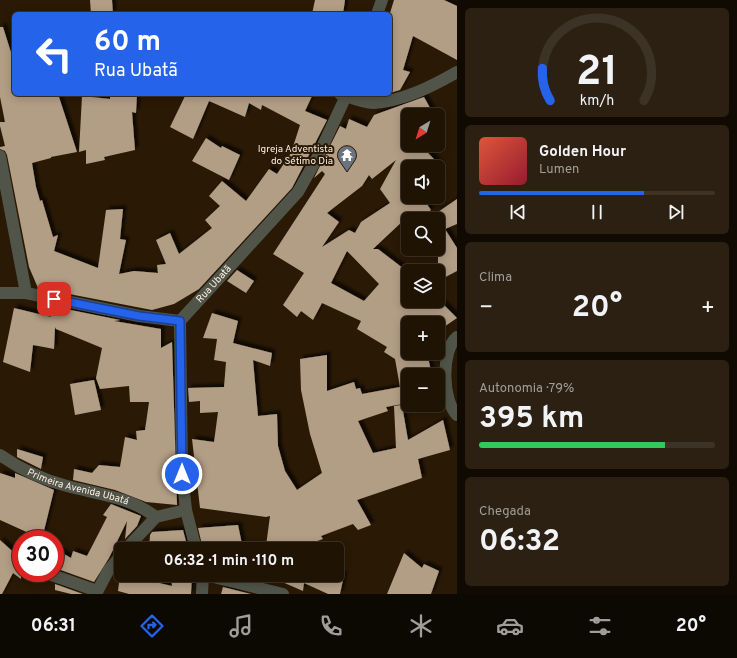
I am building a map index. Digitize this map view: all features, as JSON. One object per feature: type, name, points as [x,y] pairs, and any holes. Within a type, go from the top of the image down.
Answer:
[{"type":"street","points":[[378,12],[382,0]]},
{"type":"street","name":"Rua Ubatã","points":[[347,96],[371,103],[391,100],[429,88],[457,72]]},
{"type":"street","name":"Rua Ubatã","points":[[180,321],[298,192],[317,158],[344,96]]},
{"type":"street","points":[[0,156],[26,293]]},
{"type":"street","points":[[0,293],[26,293],[139,316],[180,321],[182,474],[186,510],[194,542]]},
{"type":"street","points":[[457,336],[449,349],[446,359],[448,397],[457,415]]},
{"type":"street","name":"Primeira Avenida Ubatá","points":[[0,455],[35,475],[65,486],[108,496],[142,507],[156,517]]},
{"type":"street","points":[[133,542],[156,517],[186,510]]},
{"type":"street","points":[[64,580],[96,593],[108,571],[114,564]]},
{"type":"street","points":[[202,594],[203,582]]},
{"type":"street","points":[[233,582],[283,594]]},
{"type":"building","points":[[90,0],[112,0],[113,12],[91,12]]},
{"type":"building","points":[[315,0],[345,0],[343,12],[312,12]]},
{"type":"building","points":[[394,0],[444,0],[457,6],[457,60],[413,36],[403,70],[410,72],[400,90],[392,92],[392,12],[390,12]]},
{"type":"building","points":[[0,27],[3,27],[12,56],[12,96],[59,96],[77,152],[51,157],[32,163],[36,187],[40,201],[42,200],[53,237],[58,235],[54,251],[98,268],[106,210],[123,209],[120,239],[126,240],[119,274],[134,271],[158,273],[157,265],[166,264],[156,240],[170,233],[179,254],[212,228],[205,220],[220,206],[209,196],[222,181],[246,201],[269,169],[277,174],[291,153],[300,125],[262,105],[261,110],[249,103],[245,117],[209,101],[193,139],[170,127],[185,96],[312,96],[305,111],[327,120],[292,188],[199,289],[174,304],[152,310],[38,288],[29,267],[7,155],[5,151],[0,149],[0,147],[5,146],[0,122],[5,122],[0,97]]},
{"type":"building","points":[[82,96],[110,99],[110,96],[137,96],[136,113],[132,112],[135,150],[104,157],[105,160],[86,164],[86,150],[79,152]]},
{"type":"building","points":[[424,97],[430,108],[401,108],[401,152],[427,152],[435,160],[401,160],[401,204],[427,204],[431,210],[428,212],[401,212],[401,223],[373,249],[378,249],[401,267],[401,308],[445,308],[445,306],[457,318],[445,326],[445,316],[401,316],[401,360],[429,360],[430,368],[401,368],[401,404],[386,407],[388,411],[358,421],[373,453],[396,448],[394,406],[401,405],[401,412],[403,412],[408,440],[443,420],[450,450],[418,459],[422,478],[357,500],[371,525],[358,530],[353,524],[321,536],[323,539],[315,542],[267,542],[270,516],[266,517],[200,508],[192,439],[214,442],[218,412],[200,413],[200,401],[189,402],[188,388],[224,387],[226,362],[214,360],[217,339],[203,338],[212,313],[238,321],[233,343],[272,353],[270,366],[253,360],[258,416],[277,414],[278,446],[285,471],[297,490],[322,473],[310,434],[301,390],[300,359],[327,355],[327,391],[354,382],[356,389],[360,388],[362,394],[400,387],[395,359],[384,352],[387,347],[357,329],[361,321],[322,303],[313,320],[301,311],[297,317],[283,305],[304,273],[273,254],[325,174],[322,171],[314,178],[340,126],[346,129],[349,119],[367,127],[374,115]],"holes":[[[396,160],[380,189],[390,203],[361,222],[355,233],[349,230],[322,247],[339,222],[327,213],[362,186],[369,175],[372,179]],[[347,251],[379,284],[364,301],[331,283]]]},
{"type":"building","points":[[206,138],[221,148],[222,146],[240,155],[229,180],[192,161]]},
{"type":"building","points":[[457,199],[457,224],[445,229],[445,212],[438,212]]},
{"type":"building","points":[[445,229],[457,248],[457,271],[445,277],[445,264],[438,264],[438,256],[445,256]]},
{"type":"building","points":[[237,270],[254,281],[246,293],[227,281]]},
{"type":"building","points":[[46,305],[120,320],[114,321],[161,329],[161,348],[172,342],[177,505],[146,502],[115,490],[73,480],[74,469],[92,473],[99,465],[120,467],[125,437],[137,440],[136,431],[145,430],[149,402],[130,402],[129,386],[100,389],[96,378],[102,348],[56,329],[55,327],[54,349],[33,345],[30,372],[3,362],[14,308],[51,317]]},
{"type":"building","points":[[94,380],[101,410],[75,415],[70,384]]},
{"type":"building","points":[[17,449],[43,457],[41,469],[17,457]]},
{"type":"building","points":[[0,473],[15,478],[15,473],[54,490],[44,530],[22,530],[0,520]]},
{"type":"building","points":[[111,504],[141,516],[137,526],[125,539],[127,521],[117,542],[114,542],[114,548],[109,558],[94,582],[64,571],[64,554],[71,558],[73,551],[87,556],[107,517],[103,515]]},
{"type":"building","points":[[238,525],[242,542],[201,542],[198,528]]},
{"type":"building","points":[[183,530],[186,542],[150,542],[150,535],[152,532]]},
{"type":"building","points":[[0,540],[12,551],[12,575],[2,594],[0,594]]},
{"type":"building","points":[[404,553],[422,568],[424,564],[439,571],[431,594],[387,594]]},
{"type":"building","points":[[119,582],[155,582],[172,586],[172,582],[192,582],[191,594],[129,594],[118,591]]},
{"type":"building","points":[[282,582],[343,582],[340,594],[328,594],[304,583],[303,591]]},
{"type":"building","points":[[55,584],[83,594],[71,594],[55,590]]},
{"type":"building","points":[[223,587],[251,594],[221,594]]},
{"type":"place","name":"Igreja Adventista do Sétimo Dia","points":[[347,172]]},
{"type":"route","points":[[54,299],[139,316],[180,321],[182,474]]}]
